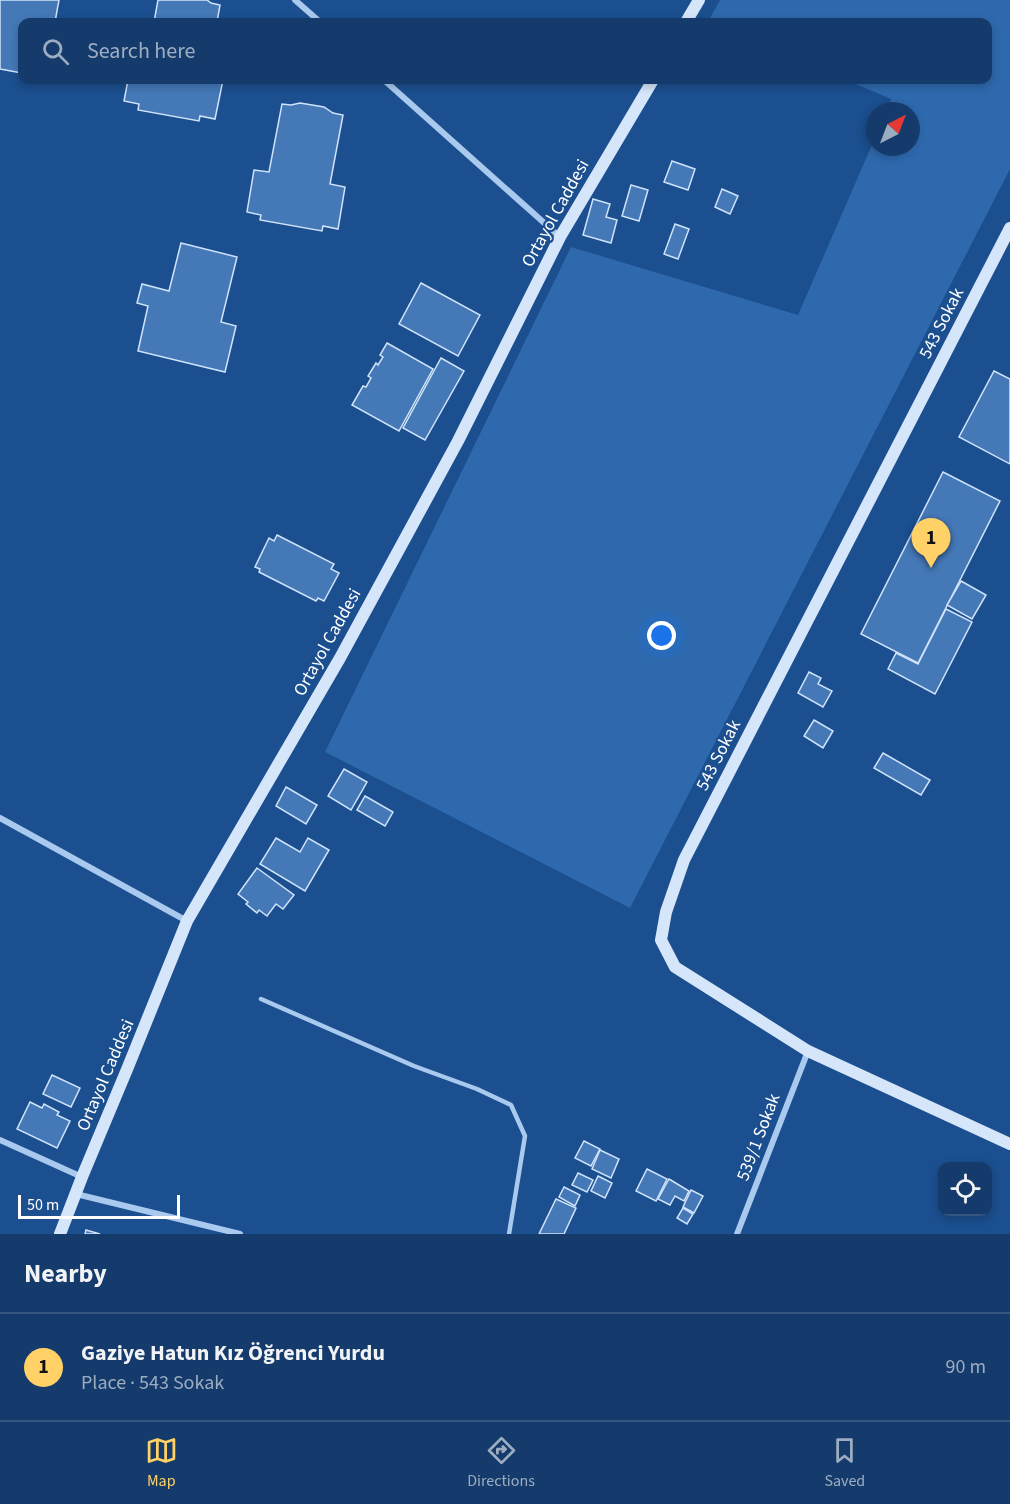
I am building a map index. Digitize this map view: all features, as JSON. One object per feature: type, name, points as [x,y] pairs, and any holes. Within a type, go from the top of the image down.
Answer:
[{"type":"street","points":[[295,0],[315,18]]},
{"type":"street","points":[[688,18],[699,0]]},
{"type":"street","points":[[388,84],[560,237]]},
{"type":"street","name":"Ortayol Caddesi","points":[[60,1234],[187,921],[346,648],[458,441],[560,237],[651,84]]},
{"type":"street","name":"543 Sokak","points":[[1010,228],[684,860],[666,912],[661,940],[675,967],[808,1051],[1010,1144]]},
{"type":"street","points":[[0,818],[187,921]]},
{"type":"street","name":"539/1 Sokak","points":[[736,1234],[808,1051]]},
{"type":"street","points":[[0,1140],[82,1177]]},
{"type":"street","points":[[75,1194],[235,1234]]},
{"type":"lane","points":[[261,999],[414,1066],[477,1089],[511,1105],[525,1136],[509,1234]]},
{"type":"shaded area","points":[[720,0],[1010,0],[1010,169],[630,908],[325,752],[571,247],[798,315],[867,156],[920,156],[920,102],[890,102],[891,99],[855,84],[992,84],[992,18],[710,18]]},
{"type":"building","points":[[0,0],[59,0],[56,18],[18,18],[18,72],[0,69]]},
{"type":"building","points":[[158,0],[207,0],[220,5],[218,18],[155,18]]},
{"type":"building","points":[[127,84],[222,84],[215,119],[200,116],[199,121],[138,110],[139,104],[124,101]]},
{"type":"building","points":[[300,103],[324,107],[333,113],[343,115],[330,184],[345,187],[338,229],[323,226],[322,231],[260,220],[261,215],[247,212],[254,170],[269,172],[282,104]]},
{"type":"building","points":[[672,161],[695,169],[688,190],[664,182]]},
{"type":"building","points":[[631,185],[648,190],[639,221],[622,216]]},
{"type":"building","points":[[722,189],[738,196],[730,214],[715,207]]},
{"type":"building","points":[[593,199],[610,204],[606,217],[617,220],[611,243],[583,235]]},
{"type":"building","points":[[675,224],[689,229],[678,259],[664,254]]},
{"type":"building","points":[[181,243],[237,257],[221,322],[236,326],[225,372],[138,351],[148,306],[137,303],[142,284],[169,291]]},
{"type":"building","points":[[421,283],[480,315],[458,356],[399,324]]},
{"type":"building","points":[[387,343],[433,369],[399,431],[352,405],[363,386],[366,387],[371,378],[368,376],[376,363],[378,365],[383,357],[380,355]]},
{"type":"building","points":[[441,358],[464,371],[425,440],[403,428]]},
{"type":"building","points":[[994,371],[1010,379],[1010,464],[959,437]]},
{"type":"building","points":[[943,472],[1000,501],[918,663],[861,634]]},
{"type":"building","points":[[277,535],[334,564],[331,569],[339,573],[324,601],[318,598],[316,601],[259,572],[260,569],[255,567],[269,538],[274,541]]},
{"type":"building","points":[[961,581],[986,595],[972,619],[947,605]]},
{"type":"building","points":[[946,609],[972,622],[935,694],[888,669],[896,653],[918,664]]},
{"type":"building","points":[[809,672],[821,678],[818,684],[832,691],[823,707],[798,693]]},
{"type":"building","points":[[814,720],[833,731],[823,748],[804,736]]},
{"type":"building","points":[[883,753],[930,780],[921,795],[874,768]]},
{"type":"building","points":[[344,769],[367,782],[351,810],[328,796]]},
{"type":"building","points":[[286,787],[317,805],[306,824],[276,806]]},
{"type":"building","points":[[365,796],[393,812],[385,826],[357,810]]},
{"type":"building","points":[[276,838],[300,852],[308,838],[329,850],[305,891],[260,864]]},
{"type":"building","points":[[257,868],[294,895],[283,909],[276,904],[267,916],[259,910],[257,913],[238,894]]},
{"type":"building","points":[[52,1075],[80,1088],[71,1107],[43,1094]]},
{"type":"building","points":[[30,1102],[42,1108],[44,1104],[59,1112],[57,1115],[70,1121],[57,1148],[17,1129]]},
{"type":"building","points":[[584,1141],[600,1149],[591,1166],[575,1158]]},
{"type":"building","points":[[600,1150],[619,1159],[611,1178],[592,1169]]},
{"type":"building","points":[[647,1169],[667,1179],[656,1201],[636,1191]]},
{"type":"building","points":[[578,1173],[593,1180],[587,1192],[572,1185]]},
{"type":"building","points":[[598,1176],[612,1183],[605,1198],[591,1191]]},
{"type":"building","points":[[669,1179],[689,1191],[684,1201],[675,1196],[670,1205],[658,1199]]},
{"type":"building","points":[[564,1187],[580,1195],[575,1206],[559,1197]]},
{"type":"building","points":[[691,1190],[703,1196],[694,1213],[683,1207]]},
{"type":"building","points":[[556,1199],[576,1208],[564,1234],[539,1234]]},
{"type":"building","points":[[683,1208],[693,1214],[687,1224],[677,1218]]},
{"type":"building","points":[[86,1230],[100,1234],[85,1234]]},
{"type":"place","name":"Gaziye Hatun Kız Öğrenci Yurdu","points":[[931,568]]}]
